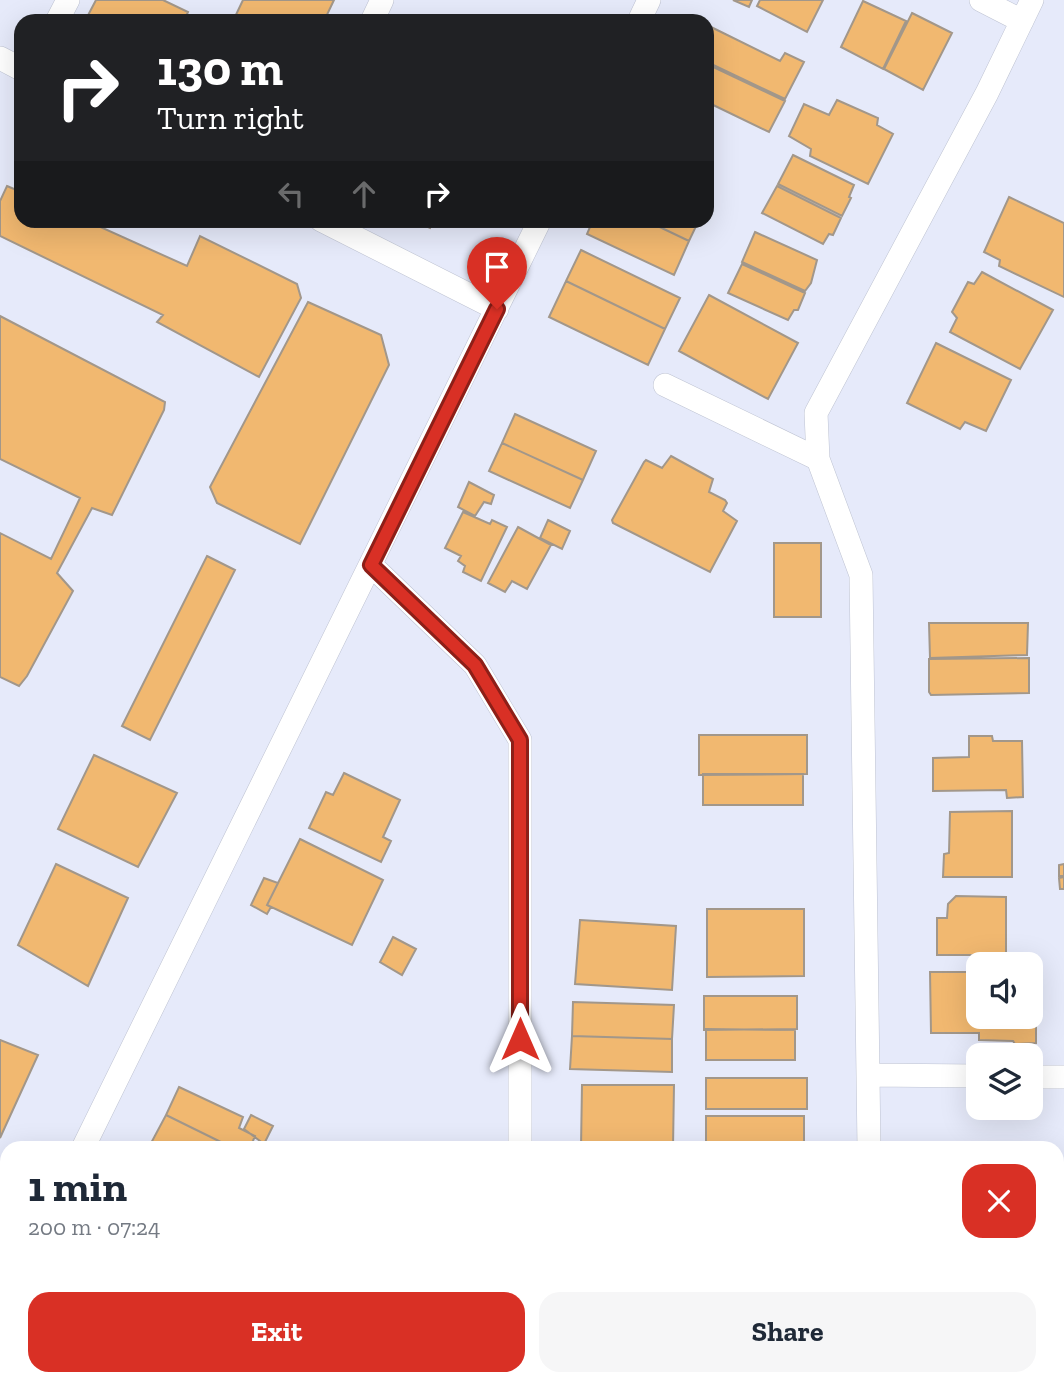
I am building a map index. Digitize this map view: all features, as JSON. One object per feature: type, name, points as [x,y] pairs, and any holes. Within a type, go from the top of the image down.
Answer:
[{"type":"street","points":[[869,1141],[861,575],[818,459],[816,413],[986,93],[1027,10],[981,0]]},
{"type":"street","points":[[337,228],[497,309]]},
{"type":"street","points":[[86,1141],[536,228]]},
{"type":"street","points":[[665,385],[818,459]]},
{"type":"street","points":[[371,565],[475,665],[520,740],[520,1141]]},
{"type":"street","points":[[869,1075],[966,1076]]},
{"type":"street","points":[[1043,1077],[1064,1077]]},
{"type":"building","points":[[96,0],[163,0],[188,12],[187,14],[89,14]]},
{"type":"building","points":[[243,0],[334,0],[327,14],[236,14]]},
{"type":"building","points":[[733,0],[752,0],[749,7]]},
{"type":"building","points":[[760,0],[823,0],[807,32],[757,6]]},
{"type":"building","points":[[863,1],[906,21],[883,69],[841,47]]},
{"type":"building","points":[[912,13],[952,33],[923,90],[884,69]]},
{"type":"building","points":[[714,28],[780,61],[785,53],[804,62],[785,99],[714,65]]},
{"type":"building","points":[[714,67],[785,101],[769,132],[714,105]]},
{"type":"building","points":[[837,100],[878,118],[877,125],[893,134],[868,184],[810,156],[811,149],[789,136],[804,104],[829,115]]},
{"type":"building","points":[[793,155],[854,185],[842,216],[778,184]]},
{"type":"building","points":[[7,186],[14,189],[14,228],[103,228],[187,266],[200,236],[297,284],[301,298],[259,377],[157,322],[163,315],[0,236],[0,201]]},
{"type":"building","points":[[777,186],[841,218],[833,235],[829,234],[823,244],[762,213]]},
{"type":"building","points":[[1009,197],[1064,223],[1064,297],[999,266],[1000,260],[984,252]]},
{"type":"building","points":[[590,228],[662,228],[689,241],[674,275],[587,234]]},
{"type":"building","points":[[662,228],[695,228],[689,241]]},
{"type":"building","points":[[755,232],[817,260],[811,283],[805,291],[742,262]]},
{"type":"building","points":[[581,250],[680,298],[665,329],[566,281]]},
{"type":"building","points":[[742,264],[805,293],[798,310],[794,310],[788,320],[728,293]]},
{"type":"building","points":[[982,272],[1053,310],[1020,369],[950,332],[957,318],[952,312],[968,282],[974,284]]},
{"type":"building","points":[[566,281],[665,329],[648,365],[549,317]]},
{"type":"building","points":[[709,295],[798,343],[768,399],[679,351]]},
{"type":"building","points":[[308,302],[381,335],[389,365],[300,544],[217,503],[210,487]]},
{"type":"building","points":[[0,316],[165,402],[164,410],[112,515],[92,508],[57,573],[73,591],[19,686],[0,677],[0,533],[51,559],[80,498],[0,459]]},
{"type":"building","points":[[936,343],[1011,380],[986,431],[965,422],[960,429],[907,403]]},
{"type":"building","points":[[515,414],[596,451],[583,480],[502,443]]},
{"type":"building","points":[[502,443],[583,480],[570,508],[489,471]]},
{"type":"building","points":[[671,456],[713,479],[709,492],[725,500],[727,503],[723,511],[737,521],[710,572],[613,523],[612,520],[644,462],[646,460],[662,468]]},
{"type":"building","points":[[469,482],[494,495],[491,504],[484,502],[475,516],[458,507]]},
{"type":"building","points":[[463,512],[490,524],[492,520],[507,527],[481,581],[463,572],[465,566],[458,561],[461,556],[445,548]]},
{"type":"building","points":[[548,520],[570,531],[562,549],[540,538]]},
{"type":"building","points":[[518,527],[551,545],[527,589],[512,581],[505,592],[488,583]]},
{"type":"building","points":[[774,543],[821,543],[821,617],[774,617]]},
{"type":"building","points":[[207,556],[235,570],[150,740],[122,726]]},
{"type":"building","points":[[929,623],[1028,623],[1027,655],[930,658]]},
{"type":"building","points":[[1029,658],[1029,693],[931,695],[929,692],[929,659]]},
{"type":"building","points":[[699,735],[807,735],[807,774],[699,775]]},
{"type":"building","points":[[969,736],[992,736],[993,741],[1022,741],[1023,797],[1007,798],[1006,790],[933,791],[933,758],[969,757]]},
{"type":"building","points":[[94,755],[177,793],[138,867],[58,829]]},
{"type":"building","points":[[344,773],[400,800],[383,837],[391,841],[381,862],[309,828],[326,792],[333,795]]},
{"type":"building","points":[[703,774],[803,774],[803,805],[703,805]]},
{"type":"building","points":[[1012,811],[1012,877],[943,877],[944,854],[949,853],[950,812]]},
{"type":"building","points":[[300,839],[383,880],[352,945],[267,905]]},
{"type":"building","points":[[56,864],[128,898],[88,986],[18,945]]},
{"type":"building","points":[[1064,864],[1064,876],[1059,876],[1059,865]]},
{"type":"building","points":[[1064,877],[1064,889],[1060,889],[1059,878]]},
{"type":"building","points":[[264,878],[278,883],[267,905],[271,907],[267,914],[251,905]]},
{"type":"building","points":[[956,896],[1006,897],[1006,952],[937,955],[937,918],[947,918],[948,904]]},
{"type":"building","points":[[707,909],[804,909],[804,976],[707,977]]},
{"type":"building","points":[[580,920],[676,926],[672,990],[575,984]]},
{"type":"building","points":[[393,937],[416,949],[402,975],[380,962]]},
{"type":"building","points":[[930,972],[966,972],[966,1029],[1036,1029],[1036,1043],[979,1040],[979,1033],[931,1033]]},
{"type":"building","points":[[704,996],[797,996],[797,1029],[704,1030]]},
{"type":"building","points":[[573,1002],[674,1005],[672,1039],[572,1036]]},
{"type":"building","points":[[706,1029],[795,1030],[795,1060],[706,1060]]},
{"type":"building","points":[[572,1036],[672,1039],[672,1072],[570,1069]]},
{"type":"building","points":[[0,1040],[38,1055],[0,1138]]},
{"type":"building","points":[[706,1078],[807,1078],[807,1109],[706,1109]]},
{"type":"building","points":[[582,1085],[674,1085],[673,1141],[581,1141]]},
{"type":"building","points":[[179,1087],[243,1117],[239,1128],[255,1136],[253,1141],[219,1141],[166,1115]]},
{"type":"building","points":[[166,1115],[219,1141],[152,1141]]},
{"type":"building","points":[[251,1115],[273,1126],[266,1141],[260,1141],[244,1129]]},
{"type":"building","points":[[706,1116],[804,1116],[804,1141],[706,1141]]},
{"type":"route","points":[[497,309],[371,565],[475,665],[520,740],[520,1039]]}]
